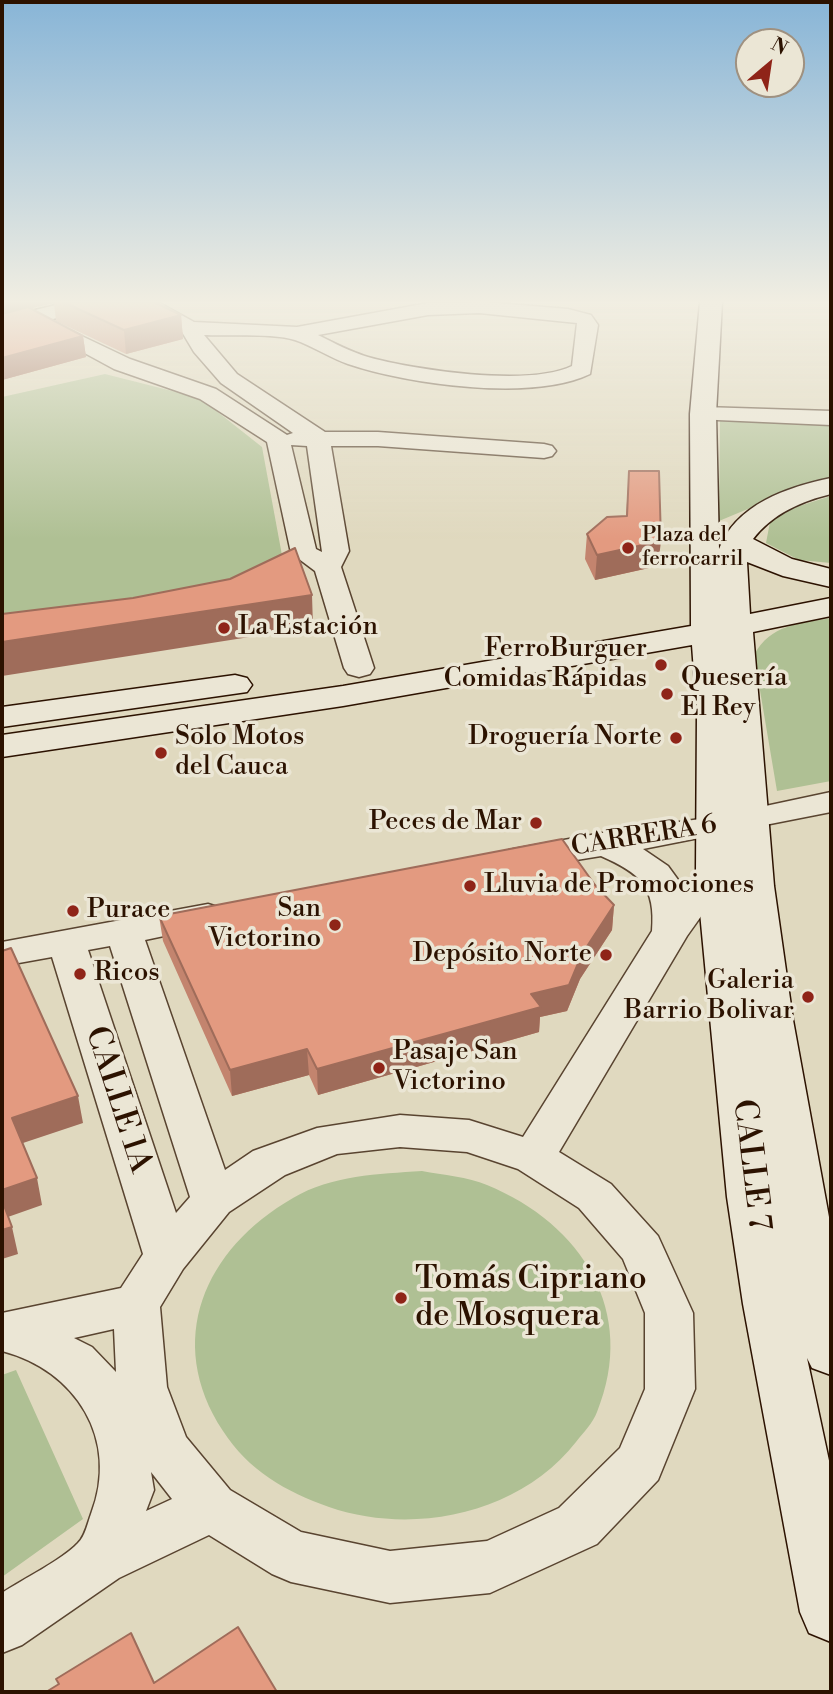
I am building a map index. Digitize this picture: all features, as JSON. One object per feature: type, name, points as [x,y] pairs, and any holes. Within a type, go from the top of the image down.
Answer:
[{"type":"main road","points":[[705,381],[703,414],[721,618]]},
{"type":"main road","points":[[721,618],[737,541],[755,519],[786,500],[831,486]]},
{"type":"main road","points":[[737,541],[758,557],[791,570],[831,578]]},
{"type":"main road","points":[[2,746],[343,696],[721,618],[831,586]]},
{"type":"main road","points":[[2,717],[721,618],[831,607]]},
{"type":"main road","name":"CALLE 7","points":[[721,618],[714,712],[726,838],[752,1197],[769,1304],[831,1612]]},
{"type":"main road","name":"CALLE 7","points":[[721,618],[726,838],[766,982],[816,1198],[831,1352]]},
{"type":"street","points":[[171,381],[208,394],[278,439],[318,438],[544,451]]},
{"type":"street","points":[[230,381],[318,438],[336,551],[327,566]]},
{"type":"street","points":[[703,414],[831,418]]},
{"type":"street","points":[[278,439],[304,553],[327,566],[359,668]]},
{"type":"street","name":"CARRERA 6","points":[[493,863],[602,843],[726,838],[831,802]]},
{"type":"street","points":[[533,1157],[726,838]]},
{"type":"street","points":[[602,843],[630,855],[652,870],[668,889],[674,910],[671,931]]},
{"type":"street","points":[[2,954],[247,909]]},
{"type":"street","points":[[124,932],[213,1200]]},
{"type":"street","name":"CALLE 1A","points":[[67,944],[167,1256]]},
{"type":"street","points":[[400,1130],[469,1136],[533,1157],[595,1196],[642,1249],[670,1313],[670,1388],[640,1463],[578,1526],[490,1567],[390,1577],[291,1556],[211,1507],[165,1450],[142,1387],[136,1305],[167,1256],[213,1200],[269,1163],[332,1139],[400,1130]]},
{"type":"street","points":[[752,1197],[816,1198]]},
{"type":"street","points":[[769,1304],[825,1291]]},
{"type":"street","points":[[7,1332],[136,1305]]},
{"type":"street","points":[[7,1332],[75,1362],[95,1382],[120,1423],[127,1490],[100,1560]]},
{"type":"street","points":[[2,1625],[100,1560],[211,1507]]},
{"type":"green space","points":[[73,381],[133,381],[200,398],[262,447],[286,577],[2,639],[2,397]]},
{"type":"green space","points":[[720,421],[831,423],[831,480],[798,488],[719,521]]},
{"type":"green space","points":[[831,496],[831,563],[799,560],[766,543],[770,522],[793,508]]},
{"type":"green space","points":[[831,618],[831,781],[777,791],[754,655],[777,631],[797,624]]},
{"type":"green space","points":[[422,1171],[480,1182],[521,1202],[550,1223],[574,1248],[593,1276],[605,1307],[610,1340],[608,1375],[597,1412],[590,1424],[553,1467],[526,1487],[495,1502],[463,1512],[429,1518],[395,1519],[361,1515],[329,1507],[283,1487],[256,1468],[233,1445],[205,1397],[197,1364],[196,1331],[202,1300],[216,1270],[236,1243],[262,1219],[293,1198],[323,1184],[356,1177]]},
{"type":"green space","points":[[16,1370],[83,1519],[2,1577],[2,1375]]},
{"type":"building","points":[[629,471],[659,471],[661,541],[597,555],[587,534],[607,517],[627,516]]},
{"type":"building","points":[[295,548],[312,595],[2,642],[2,614],[133,598],[230,579]]},
{"type":"building","points":[[562,839],[595,885],[614,905],[582,954],[569,985],[531,994],[541,1007],[317,1069],[307,1049],[230,1070],[159,916]]},
{"type":"building","points":[[11,948],[78,1096],[12,1118],[37,1178],[2,1190],[2,951]]},
{"type":"building","points":[[2,1200],[12,1227],[2,1230]]},
{"type":"building","points":[[238,1627],[277,1692],[46,1692],[59,1684],[56,1679],[131,1633],[154,1683]]},
{"type":"place","name":"Plaza del ferrocarril","points":[[628,548]]},
{"type":"place","name":"La Estación","points":[[224,628]]},
{"type":"place","name":"FerroBurguer Comidas Rápidas","points":[[661,665]]},
{"type":"place","name":"Quesería El Rey","points":[[667,694]]},
{"type":"place","name":"Droguería Norte","points":[[676,738]]},
{"type":"place","name":"Solo Motos del Cauca","points":[[161,753]]},
{"type":"place","name":"Peces de Mar","points":[[536,823]]},
{"type":"place","name":"Lluvia de Promociones","points":[[470,886]]},
{"type":"place","name":"Purace","points":[[73,911]]},
{"type":"place","name":"San Victorino","points":[[335,925]]},
{"type":"place","name":"Depósito Norte","points":[[606,955]]},
{"type":"place","name":"Ricos","points":[[80,974]]},
{"type":"place","name":"Galeria Barrio Bolivar","points":[[808,997]]},
{"type":"place","name":"Pasaje San Victorino","points":[[379,1068]]},
{"type":"place","name":"Tomás Cipriano de Mosquera","points":[[401,1298]]}]
